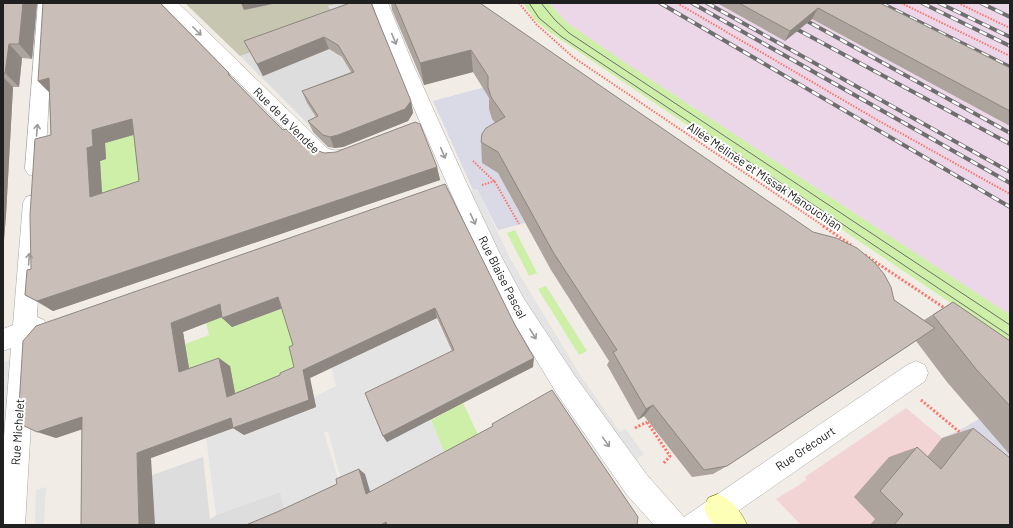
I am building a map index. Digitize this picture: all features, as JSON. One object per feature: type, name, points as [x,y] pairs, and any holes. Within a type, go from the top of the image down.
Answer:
[{"type":"street","name":"Rue Michelet","points":[[11,525],[8,482],[24,333],[46,3]]},
{"type":"street","name":"Rue de la Vendée","points":[[169,3],[320,153],[327,158],[336,158],[363,149]]},
{"type":"street","name":"Rue Blaise Pascal","points":[[380,3],[403,62],[421,125],[447,187],[492,260],[516,306],[566,385],[636,485],[673,525]]},
{"type":"street","points":[[3,340],[57,321]]},
{"type":"street","name":"Rue Grécourt","points":[[694,525],[725,516],[908,378]]},
{"type":"path","name":"Allée Mélinée et Missak Manouchian","points":[[519,3],[529,18],[546,35],[573,57],[853,247]]},
{"type":"path","points":[[677,3],[872,117],[1010,194]]},
{"type":"path","points":[[901,3],[1010,56]]},
{"type":"path","points":[[958,3],[1010,28]]},
{"type":"path","points":[[471,159],[489,173],[495,181],[519,224]]},
{"type":"path","points":[[482,185],[495,181]]},
{"type":"path","points":[[860,251],[952,313]]},
{"type":"path","points":[[908,378],[964,436]]},
{"type":"path","points":[[635,428],[654,418]]},
{"type":"path","points":[[646,422],[670,456],[663,464]]},
{"type":"shaded area","points":[[185,3],[341,3],[328,6],[336,22],[240,56]]},
{"type":"shaded area","points":[[341,3],[369,3],[413,113],[330,146],[240,56],[335,22],[328,6]]},
{"type":"shaded area","points":[[549,3],[1006,3],[1010,5],[1010,315],[627,64],[566,22]]},
{"type":"shaded area","points":[[485,87],[491,94],[489,106],[492,119],[495,124],[490,167],[498,172],[525,223],[498,230],[477,189],[473,190],[433,101]]},
{"type":"shaded area","points":[[477,189],[512,262],[577,370],[620,432],[625,428],[644,454],[632,463],[568,372],[505,264],[470,191]]},
{"type":"shaded area","points":[[436,319],[456,358],[387,442],[431,420],[446,457],[349,510],[328,431],[324,433],[343,494],[286,516],[280,492],[216,515],[206,438],[242,425],[316,407],[314,397],[336,386],[331,368]]},
{"type":"shaded area","points":[[11,360],[4,446],[3,447],[3,362]]},
{"type":"shaded area","points":[[906,408],[942,438],[1010,525],[801,525],[776,499],[799,485],[806,480],[805,477]]},
{"type":"shaded area","points":[[979,419],[1010,448],[1010,494],[942,438]]},
{"type":"shaded area","points":[[203,457],[210,519],[216,515],[280,492],[632,525],[99,525],[99,494]]},
{"type":"shaded area","points":[[46,487],[44,525],[35,525],[36,490]]},
{"type":"green space","points":[[523,3],[549,3],[566,22],[627,64],[1010,315],[1010,343],[548,31],[535,20]]},
{"type":"green space","points":[[137,94],[163,185],[101,204],[87,158]]},
{"type":"green space","points":[[515,230],[537,273],[529,276],[507,233]]},
{"type":"green space","points":[[546,286],[587,351],[579,355],[538,289]]},
{"type":"green space","points":[[289,306],[302,375],[265,405],[191,379],[185,344],[209,335],[206,323],[230,314],[248,321]]},
{"type":"green space","points":[[463,403],[480,439],[446,457],[431,420]]},
{"type":"building","points":[[3,3],[23,3],[19,44],[9,44],[5,73],[3,73]]},
{"type":"building","points":[[43,3],[160,3],[283,130],[286,129],[301,144],[298,138],[306,146],[324,153],[336,152],[415,122],[420,124],[437,167],[37,301],[25,295],[27,270],[31,269],[30,215],[35,139],[51,135],[49,78],[38,81]],"holes":[[[132,119],[139,181],[90,197],[87,148],[93,146],[92,130]]]},
{"type":"building","points":[[350,3],[371,3],[411,101],[405,109],[330,137],[323,135],[308,121],[318,116],[302,91],[354,72],[338,45],[324,37],[257,64],[244,41]]},
{"type":"building","points":[[395,3],[480,3],[813,232],[836,238],[857,248],[875,263],[884,274],[891,287],[894,300],[935,328],[727,466],[704,470],[653,405],[646,409],[613,352],[617,350],[553,252],[498,152],[481,142],[482,134],[486,128],[505,117],[491,97],[488,87],[488,76],[471,50],[420,63]]},
{"type":"building","points":[[739,3],[880,3],[1010,68],[1010,111],[818,8],[790,31]]},
{"type":"building","points":[[445,184],[515,325],[534,358],[383,436],[365,393],[454,350],[435,308],[303,370],[309,400],[233,428],[231,418],[137,453],[139,525],[81,525],[82,417],[37,432],[18,423],[23,341],[36,326]],"holes":[[[278,297],[293,345],[289,347],[294,367],[280,373],[280,375],[227,397],[219,358],[179,372],[171,323],[220,304],[222,318]]]},
{"type":"building","points":[[953,302],[1010,341],[1010,406],[976,369],[933,315]]},
{"type":"building","points":[[552,390],[638,517],[637,525],[387,525],[386,522],[381,525],[246,525],[337,484],[336,479],[359,469],[366,494],[493,426],[492,424]]},
{"type":"building","points":[[973,428],[1010,458],[1010,525],[894,525],[903,514],[880,491],[917,447],[941,469]]},
{"type":"tram line","points":[[529,3],[539,18],[562,37],[1010,336]]},
{"type":"tram line","points":[[541,3],[555,20],[569,33],[1010,325]]},
{"type":"railway","points":[[660,3],[1010,207]]},
{"type":"railway","points":[[692,3],[1010,183]]},
{"type":"railway","points":[[707,3],[1010,172]]},
{"type":"railway","points":[[881,3],[1010,67]]},
{"type":"railway","points":[[922,3],[1010,46]]},
{"type":"railway","points":[[939,3],[1010,37]]},
{"type":"railway","points":[[981,3],[1010,17]]},
{"type":"railway","points":[[798,16],[1010,133]]},
{"type":"railway","points":[[789,25],[1010,144]]}]
